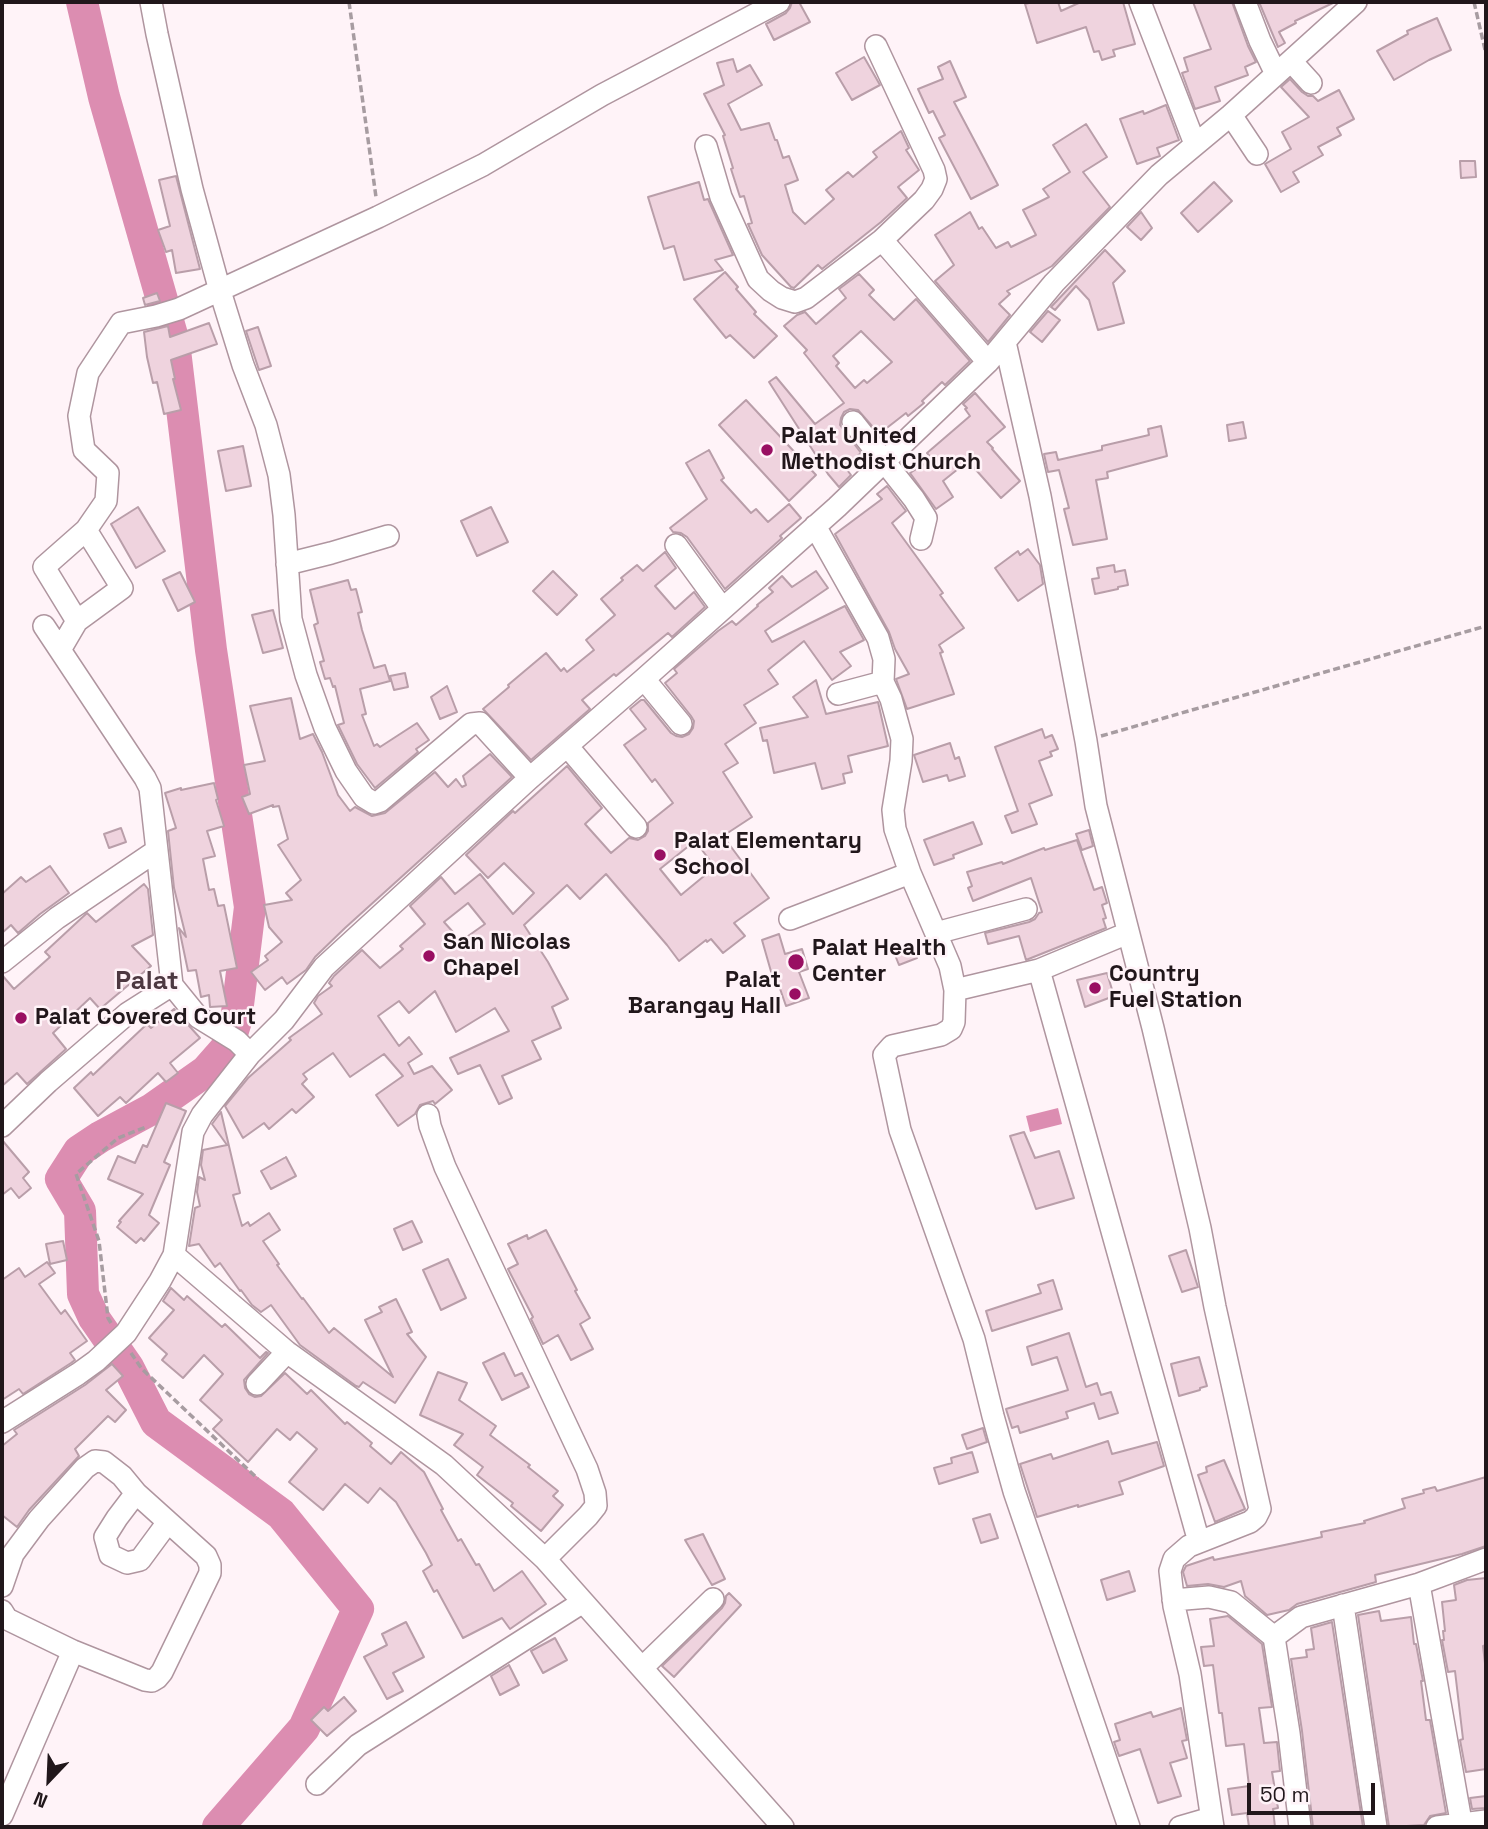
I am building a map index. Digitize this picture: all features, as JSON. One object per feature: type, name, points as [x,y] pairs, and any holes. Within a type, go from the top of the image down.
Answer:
[{"type":"street","points":[[151,2],[192,189],[220,291],[243,365],[266,425],[279,475],[291,619],[306,675],[346,771],[364,797],[374,803],[380,801],[471,724],[480,723],[530,778]]},
{"type":"street","points":[[77,621],[44,567],[86,530],[106,501],[108,473],[84,450],[79,416],[88,373],[121,323],[179,309],[378,217],[483,165],[602,95],[779,2]]},
{"type":"street","points":[[1140,2],[1195,144]]},
{"type":"street","points":[[1245,2],[1260,41],[1283,67],[1311,83]]},
{"type":"street","points":[[2,1422],[96,1362],[126,1333],[147,1303],[174,1255],[193,1132],[244,1047],[284,1020],[324,967],[530,778],[568,747],[885,462],[988,362],[1054,283],[1159,175],[1231,115],[1356,2]]},
{"type":"street","points":[[706,146],[721,197],[758,279],[782,298],[795,302],[806,298],[882,240],[924,200],[936,180],[934,170],[876,46]]},
{"type":"street","points":[[1231,115],[1257,154]]},
{"type":"street","points":[[882,240],[988,362]]},
{"type":"street","points":[[1005,342],[1040,496],[1096,806],[1153,1028],[1200,1228],[1260,1509],[1250,1522],[1189,1546],[1174,1559],[1170,1571],[1173,1600],[1190,1674],[1212,1822],[1181,1827]]},
{"type":"street","points":[[853,422],[926,518],[921,539]]},
{"type":"street","points":[[815,526],[878,638],[884,659],[883,681],[895,710],[902,739],[894,810],[895,829],[910,873],[950,966],[956,990],[954,1023],[951,1029],[941,1035],[892,1046],[884,1055],[900,1130],[974,1339],[1014,1491],[1129,1827]]},
{"type":"street","points":[[60,650],[77,621],[122,588],[86,530]]},
{"type":"street","points":[[288,564],[388,536]]},
{"type":"street","points":[[676,545],[722,608]]},
{"type":"street","points":[[44,626],[150,788],[172,985],[198,1017],[244,1047]]},
{"type":"street","points":[[644,679],[681,724]]},
{"type":"street","points":[[838,694],[883,681]]},
{"type":"street","points":[[568,747],[636,827]]},
{"type":"street","points":[[2,962],[57,918],[156,851]]},
{"type":"street","points":[[790,919],[910,873]]},
{"type":"street","points":[[936,933],[1027,909]]},
{"type":"street","points":[[956,990],[1039,970],[1128,933]]},
{"type":"street","points":[[1039,970],[1199,1542]]},
{"type":"street","points":[[2,1125],[128,1013],[172,985]]},
{"type":"street","points":[[428,1115],[445,1167],[587,1469],[595,1493],[596,1506],[545,1559]]},
{"type":"street","points":[[174,1255],[287,1352],[444,1465],[545,1559],[783,1827]]},
{"type":"street","points":[[257,1384],[287,1352]]},
{"type":"street","points":[[2,1586],[13,1554],[39,1518],[94,1461],[104,1462],[122,1476],[136,1493],[206,1556],[210,1565],[210,1573],[162,1672],[152,1681],[73,1651],[7,1619],[2,1611]]},
{"type":"street","points":[[136,1493],[105,1537],[110,1555],[127,1563],[140,1560],[168,1522]]},
{"type":"street","points":[[1274,1637],[1301,1617],[1419,1584],[1486,1559]]},
{"type":"street","points":[[1419,1584],[1462,1825]]},
{"type":"street","points":[[1173,1600],[1209,1597],[1231,1602],[1274,1637],[1300,1827]]},
{"type":"street","points":[[642,1668],[713,1599]]},
{"type":"street","points":[[317,1784],[358,1745],[583,1602]]},
{"type":"street","points":[[1343,1605],[1376,1827]]},
{"type":"street","points":[[2,1815],[73,1651]]},
{"type":"street","points":[[1437,1827],[1486,1821]]},
{"type":"path","points":[[349,2],[378,217]]},
{"type":"path","points":[[1474,2],[1486,54]]},
{"type":"path","points":[[1086,741],[1486,626]]},
{"type":"shaded area","points":[[1058,1108],[1062,1124],[1030,1132],[1026,1116]]},
{"type":"building","points":[[792,2],[799,2],[810,22],[774,40],[766,24],[786,13]]},
{"type":"building","points":[[1058,2],[1061,11],[1081,2],[1123,2],[1135,44],[1113,50],[1115,56],[1102,60],[1099,51],[1094,52],[1086,27],[1037,43],[1025,4]]},
{"type":"building","points":[[1193,2],[1232,2],[1256,62],[1245,67],[1248,75],[1215,87],[1220,101],[1195,109],[1182,73],[1188,71],[1184,58],[1211,49]]},
{"type":"building","points":[[1259,2],[1335,2],[1295,21],[1296,23],[1279,32],[1285,43],[1278,47]]},
{"type":"building","points":[[1437,18],[1451,50],[1394,80],[1377,51],[1408,34],[1407,31]]},
{"type":"building","points":[[864,57],[880,85],[852,100],[836,73]]},
{"type":"building","points":[[733,59],[737,72],[750,65],[762,85],[728,104],[741,130],[769,123],[783,158],[789,156],[798,180],[785,185],[793,212],[805,224],[834,199],[826,190],[848,172],[853,177],[877,157],[873,152],[901,131],[909,148],[906,150],[919,170],[898,187],[907,198],[822,269],[818,265],[794,288],[762,255],[748,224],[752,223],[744,196],[740,197],[731,169],[733,168],[723,136],[725,135],[704,94],[724,85],[717,63]]},
{"type":"building","points":[[950,61],[966,97],[954,102],[998,185],[971,199],[939,138],[945,135],[933,111],[929,113],[918,89],[943,79],[938,67]]},
{"type":"building","points":[[1290,79],[1302,92],[1318,101],[1339,90],[1354,119],[1337,128],[1341,135],[1318,147],[1323,155],[1293,172],[1299,182],[1281,192],[1265,164],[1291,149],[1282,132],[1309,117],[1281,87]]},
{"type":"building","points":[[1166,105],[1179,140],[1157,148],[1160,156],[1137,164],[1120,119],[1143,111],[1144,114]]},
{"type":"building","points":[[1086,124],[1107,157],[1083,172],[1110,207],[1052,266],[1007,291],[1010,294],[999,304],[1010,315],[988,342],[935,281],[954,265],[935,235],[970,212],[979,229],[982,227],[996,248],[1008,242],[1011,247],[1036,235],[1023,210],[1049,197],[1043,189],[1070,172],[1053,145]]},
{"type":"building","points":[[1460,161],[1475,161],[1476,177],[1461,178]]},
{"type":"building","points":[[176,176],[200,269],[176,273],[172,250],[166,252],[158,230],[170,226],[159,180]]},
{"type":"building","points":[[699,182],[704,200],[708,199],[733,255],[715,260],[723,270],[684,280],[674,246],[664,249],[648,197]]},
{"type":"building","points":[[1214,182],[1232,201],[1198,232],[1181,213]]},
{"type":"building","points":[[1141,212],[1152,228],[1141,240],[1127,227]]},
{"type":"building","points":[[1105,250],[1125,271],[1113,283],[1124,323],[1098,330],[1089,300],[1076,286],[1055,310],[1051,307]]},
{"type":"building","points":[[725,272],[756,312],[754,314],[777,336],[754,358],[730,335],[726,338],[694,299]]},
{"type":"building","points":[[859,274],[874,290],[869,295],[894,320],[916,299],[970,361],[945,385],[942,382],[922,401],[924,403],[908,416],[906,413],[879,434],[858,410],[850,409],[844,412],[840,425],[861,453],[844,466],[851,475],[839,487],[769,382],[776,377],[815,424],[844,403],[804,353],[807,350],[784,326],[805,312],[816,324],[846,298],[839,289]],"holes":[[[861,331],[892,362],[867,383],[864,380],[855,388],[836,366],[839,363],[833,356]]]},
{"type":"building","points":[[157,293],[160,301],[145,305],[143,298]]},
{"type":"building","points":[[1048,311],[1060,320],[1042,342],[1030,332]]},
{"type":"building","points":[[209,323],[217,344],[171,360],[181,410],[164,414],[157,382],[153,383],[144,332],[168,326],[170,337]]},
{"type":"building","points":[[258,327],[271,366],[259,370],[246,331]]},
{"type":"building","points":[[975,393],[1005,427],[987,442],[1020,481],[1001,498],[968,461],[943,481],[953,497],[936,509],[910,473],[932,459],[927,453],[970,416],[963,404]]},
{"type":"building","name":"Palat United Methodist Church","points":[[746,400],[816,475],[789,501],[719,425]]},
{"type":"building","points":[[1243,422],[1246,438],[1229,441],[1227,425]]},
{"type":"building","points":[[1161,426],[1167,456],[1107,472],[1108,478],[1096,480],[1107,539],[1073,545],[1064,509],[1069,508],[1059,470],[1048,472],[1044,454],[1056,452],[1058,460],[1102,450],[1102,446],[1149,435],[1148,429]]},
{"type":"building","points":[[243,446],[251,486],[226,491],[218,451]]},
{"type":"building","points":[[709,450],[724,478],[721,480],[751,513],[756,509],[768,522],[789,504],[801,518],[725,589],[687,537],[673,532],[670,528],[707,499],[686,463]]},
{"type":"building","points":[[887,486],[906,511],[892,523],[943,593],[940,595],[964,628],[939,645],[954,694],[907,709],[896,679],[909,674],[835,534],[882,499],[877,494]]},
{"type":"building","points":[[138,507],[165,551],[136,568],[111,524]]},
{"type":"building","points":[[491,507],[508,542],[477,556],[461,521]]},
{"type":"building","points":[[1028,549],[1040,565],[1043,584],[1018,601],[995,568],[1018,551],[1020,555]]},
{"type":"building","points":[[665,552],[676,568],[655,586],[675,609],[694,592],[705,607],[672,637],[668,633],[582,700],[590,709],[531,760],[483,709],[546,653],[561,671],[564,668],[567,672],[594,650],[586,640],[615,615],[601,599],[637,565],[643,571]]},
{"type":"building","points":[[1114,565],[1115,572],[1125,570],[1128,585],[1095,594],[1092,579],[1099,578],[1097,568]]},
{"type":"building","points":[[553,571],[577,595],[557,615],[533,591]]},
{"type":"building","points":[[816,571],[828,588],[765,631],[772,642],[845,606],[864,640],[840,652],[851,666],[832,680],[804,641],[768,670],[778,684],[744,705],[756,723],[725,744],[738,763],[723,772],[752,817],[723,836],[769,898],[734,923],[745,936],[723,953],[711,939],[707,942],[706,940],[679,961],[606,874],[580,899],[567,885],[524,925],[568,999],[552,1007],[561,1028],[532,1041],[541,1059],[502,1076],[512,1098],[499,1104],[480,1065],[458,1074],[450,1058],[509,1031],[495,1008],[456,1032],[435,991],[409,1013],[399,1001],[378,1016],[399,1046],[409,1037],[422,1054],[408,1063],[414,1074],[432,1066],[452,1090],[435,1104],[433,1101],[420,1105],[415,1114],[398,1126],[376,1095],[403,1076],[384,1054],[350,1077],[333,1053],[303,1074],[307,1079],[302,1084],[314,1097],[296,1113],[292,1109],[269,1129],[264,1123],[243,1138],[225,1106],[248,1078],[291,1040],[289,1038],[322,1014],[314,1003],[318,996],[332,986],[329,983],[334,976],[362,950],[380,968],[403,949],[400,946],[425,924],[410,906],[441,877],[455,894],[480,874],[513,914],[534,893],[504,863],[488,878],[466,855],[567,766],[602,808],[585,824],[611,853],[629,838],[638,840],[645,836],[648,823],[673,803],[655,779],[652,782],[624,745],[646,729],[630,709],[644,700],[671,733],[682,737],[689,734],[694,721],[665,683],[677,673],[674,669],[732,621],[736,625],[773,592],[769,588],[782,576],[792,587]],"holes":[[[695,841],[715,867],[681,895],[660,869]],[[468,903],[485,924],[461,941],[444,922]]]},
{"type":"building","points":[[180,572],[195,602],[178,611],[163,580]]},
{"type":"building","points":[[348,580],[351,590],[356,589],[362,612],[358,613],[374,668],[385,665],[390,681],[360,689],[366,714],[362,715],[374,746],[377,744],[380,747],[417,723],[429,740],[375,788],[357,764],[338,725],[344,723],[335,686],[333,687],[330,678],[325,679],[320,662],[324,661],[314,625],[318,623],[310,590]]},
{"type":"building","points":[[273,610],[283,648],[263,653],[252,615]]},
{"type":"building","points":[[405,673],[408,687],[394,690],[390,676]]},
{"type":"building","points":[[816,680],[826,714],[878,702],[888,746],[848,756],[852,772],[843,774],[845,783],[822,789],[815,763],[774,773],[767,740],[763,741],[760,728],[808,717],[793,697]]},
{"type":"building","points":[[447,686],[457,712],[440,719],[431,697]]},
{"type":"building","points":[[291,698],[300,739],[313,734],[338,795],[350,811],[355,807],[372,816],[385,813],[435,772],[448,787],[456,779],[462,787],[466,785],[463,776],[490,754],[512,777],[345,928],[315,957],[306,970],[287,984],[282,977],[265,990],[251,972],[268,960],[265,956],[282,942],[269,927],[264,905],[292,900],[286,893],[301,880],[278,845],[288,839],[279,806],[273,805],[249,814],[242,797],[250,794],[244,765],[265,761],[250,706]]},
{"type":"building","points":[[1042,729],[1045,738],[1052,735],[1058,749],[1050,752],[1052,756],[1039,761],[1052,795],[1029,804],[1037,824],[1012,833],[1005,816],[1018,811],[995,747]]},
{"type":"building","points":[[950,743],[955,759],[959,757],[965,776],[949,781],[947,775],[923,782],[914,755]]},
{"type":"building","points":[[214,783],[224,826],[207,831],[215,856],[203,859],[209,890],[214,889],[218,906],[224,905],[237,968],[220,971],[227,1006],[210,1007],[209,995],[201,997],[196,970],[188,971],[179,928],[186,937],[174,888],[168,831],[176,828],[165,793]]},
{"type":"building","points":[[973,822],[982,844],[934,865],[924,840]]},
{"type":"building","points":[[121,828],[126,842],[109,848],[104,834]]},
{"type":"building","points":[[1089,830],[1093,846],[1082,850],[1076,834]]},
{"type":"building","points":[[1077,840],[1094,890],[1102,887],[1107,903],[1102,905],[1106,928],[1026,960],[1019,936],[988,944],[985,933],[1029,922],[1042,912],[1031,878],[973,901],[968,888],[972,886],[967,872],[1002,862],[1003,864],[1044,848],[1045,850]]},
{"type":"building","points":[[50,866],[69,893],[18,933],[11,925],[2,933],[2,894],[21,877],[26,882]]},
{"type":"building","points":[[144,884],[148,889],[153,935],[132,946],[151,966],[100,1009],[90,998],[53,1033],[66,1049],[27,1084],[17,1073],[2,1086],[2,975],[14,989],[50,957],[45,952],[87,913],[96,922]]},
{"type":"building","points":[[779,934],[785,954],[802,949],[808,969],[799,972],[809,998],[786,1006],[777,980],[774,982],[762,940]]},
{"type":"building","points":[[911,943],[917,958],[899,965],[893,950]]},
{"type":"building","name":"Country Fuel Station","points":[[1107,973],[1114,996],[1085,1007],[1077,980]]},
{"type":"building","points":[[174,1009],[200,1038],[170,1063],[178,1073],[166,1082],[158,1073],[126,1103],[120,1097],[98,1116],[74,1088],[91,1072],[93,1075],[147,1024],[151,1028]]},
{"type":"building","points":[[166,1103],[186,1111],[164,1162],[170,1165],[149,1215],[159,1223],[144,1241],[141,1238],[136,1243],[117,1227],[121,1222],[119,1221],[143,1194],[108,1179],[118,1156],[135,1163],[143,1145],[147,1147]]},
{"type":"building","points":[[221,1112],[240,1193],[233,1195],[242,1226],[248,1222],[250,1226],[269,1213],[280,1230],[263,1241],[302,1299],[329,1333],[334,1328],[393,1377],[365,1320],[382,1312],[379,1307],[396,1299],[412,1332],[407,1334],[426,1357],[395,1403],[363,1382],[359,1387],[356,1386],[300,1345],[271,1305],[261,1312],[240,1291],[220,1263],[215,1267],[199,1244],[189,1246],[195,1208],[200,1206],[197,1192],[199,1177],[205,1180],[201,1165],[203,1150],[227,1145],[212,1124]]},
{"type":"building","points":[[1024,1132],[1035,1158],[1059,1151],[1074,1198],[1036,1209],[1010,1136]]},
{"type":"building","points":[[2,1140],[29,1172],[23,1178],[31,1188],[19,1198],[11,1188],[2,1195]]},
{"type":"building","points":[[286,1157],[296,1176],[271,1189],[261,1171]]},
{"type":"building","points":[[412,1221],[422,1242],[403,1250],[394,1229]]},
{"type":"building","points":[[546,1230],[590,1318],[580,1324],[593,1349],[571,1360],[558,1335],[543,1344],[531,1319],[533,1317],[508,1269],[518,1264],[508,1244],[527,1235],[528,1239]]},
{"type":"building","points":[[63,1241],[67,1260],[50,1264],[46,1244]]},
{"type":"building","points":[[1186,1250],[1198,1287],[1182,1292],[1169,1256]]},
{"type":"building","points":[[448,1259],[466,1298],[441,1310],[423,1270]]},
{"type":"building","points":[[47,1262],[55,1273],[39,1284],[61,1314],[65,1310],[87,1341],[70,1353],[75,1360],[71,1363],[23,1394],[19,1389],[2,1400],[2,1280],[19,1268],[25,1277]]},
{"type":"building","points":[[1053,1280],[1062,1309],[992,1331],[986,1311],[1041,1293],[1038,1285]]},
{"type":"building","points":[[171,1288],[184,1300],[187,1296],[222,1327],[225,1324],[260,1358],[268,1353],[244,1380],[249,1394],[261,1396],[285,1373],[307,1394],[311,1390],[345,1424],[347,1422],[372,1443],[370,1446],[391,1464],[401,1452],[424,1472],[458,1541],[461,1539],[476,1565],[479,1564],[494,1591],[522,1571],[546,1604],[510,1629],[502,1618],[463,1638],[437,1590],[434,1592],[423,1571],[432,1565],[426,1553],[396,1502],[380,1488],[368,1503],[345,1484],[323,1510],[289,1482],[317,1449],[297,1432],[290,1440],[277,1429],[248,1462],[213,1429],[222,1420],[200,1400],[223,1374],[204,1355],[183,1378],[162,1360],[167,1354],[149,1338],[174,1310],[163,1301]]},
{"type":"building","points":[[1069,1333],[1086,1387],[1097,1383],[1101,1395],[1111,1392],[1118,1413],[1099,1419],[1094,1403],[1066,1412],[1068,1418],[1020,1433],[1018,1426],[1012,1428],[1006,1409],[1068,1390],[1057,1357],[1032,1365],[1027,1347]]},
{"type":"building","points":[[504,1353],[515,1376],[522,1373],[529,1387],[502,1400],[483,1363]]},
{"type":"building","points":[[1199,1357],[1207,1386],[1179,1396],[1171,1364]]},
{"type":"building","points":[[112,1364],[123,1376],[106,1390],[126,1410],[115,1422],[108,1416],[75,1449],[79,1456],[29,1510],[17,1527],[2,1515],[2,1446],[17,1434],[14,1430],[85,1385]]},
{"type":"building","points":[[438,1372],[467,1383],[459,1400],[496,1426],[490,1435],[530,1465],[528,1467],[558,1491],[553,1496],[563,1505],[541,1531],[511,1506],[513,1503],[477,1475],[483,1467],[454,1445],[463,1434],[420,1415]]},
{"type":"building","points":[[983,1428],[987,1442],[967,1449],[962,1435]]},
{"type":"building","points":[[1108,1441],[1112,1454],[1157,1442],[1164,1466],[1119,1482],[1123,1494],[1037,1517],[1020,1464],[1051,1454],[1053,1459]]},
{"type":"building","points":[[972,1452],[978,1472],[939,1484],[934,1468],[952,1463],[951,1458]]},
{"type":"building","points":[[1224,1460],[1245,1509],[1215,1522],[1198,1475],[1207,1472],[1206,1467]]},
{"type":"building","points":[[1486,1477],[1486,1546],[1375,1575],[1376,1582],[1267,1615],[1245,1596],[1241,1581],[1224,1587],[1208,1584],[1187,1586],[1183,1572],[1186,1566],[1213,1557],[1214,1560],[1322,1537],[1321,1532],[1365,1523],[1364,1521],[1405,1508],[1402,1499],[1424,1493],[1423,1490],[1435,1487],[1437,1491]]},
{"type":"building","points":[[990,1514],[998,1538],[981,1543],[973,1519]]},
{"type":"building","points":[[703,1534],[725,1579],[712,1585],[685,1540]]},
{"type":"building","points":[[1129,1571],[1135,1591],[1107,1600],[1101,1580]]},
{"type":"building","points":[[1486,1578],[1486,1645],[1483,1646],[1486,1672],[1486,1769],[1466,1772],[1460,1740],[1463,1739],[1455,1671],[1448,1672],[1442,1640],[1445,1631],[1442,1602],[1456,1600],[1454,1585],[1467,1580]]},
{"type":"building","points":[[729,1593],[741,1605],[674,1677],[662,1666],[722,1608]]},
{"type":"building","points":[[1379,1611],[1381,1621],[1411,1617],[1423,1681],[1426,1720],[1430,1720],[1446,1813],[1430,1816],[1424,1825],[1389,1827],[1358,1615]]},
{"type":"building","points":[[1228,1616],[1262,1644],[1272,1707],[1259,1708],[1264,1743],[1277,1742],[1280,1771],[1272,1772],[1278,1808],[1273,1809],[1275,1827],[1249,1827],[1247,1813],[1232,1815],[1228,1789],[1249,1786],[1244,1744],[1226,1746],[1213,1665],[1204,1666],[1201,1647],[1214,1646],[1210,1619]]},
{"type":"building","points":[[406,1622],[424,1657],[393,1673],[403,1691],[387,1699],[364,1657],[387,1645],[382,1634]]},
{"type":"building","points":[[1332,1622],[1363,1827],[1313,1827],[1291,1659],[1307,1657],[1306,1650],[1314,1649],[1311,1628]]},
{"type":"building","points":[[555,1638],[567,1660],[543,1673],[531,1651]]},
{"type":"building","points":[[509,1665],[519,1685],[500,1695],[491,1676]]},
{"type":"building","points":[[344,1697],[356,1711],[327,1736],[311,1720],[324,1707],[328,1711]]},
{"type":"building","points":[[1181,1708],[1187,1740],[1182,1741],[1187,1758],[1170,1763],[1181,1796],[1158,1803],[1140,1749],[1119,1756],[1114,1742],[1120,1740],[1115,1724],[1151,1712],[1153,1717]]},
{"type":"building","points":[[1486,1796],[1486,1808],[1472,1809],[1470,1798]]},
{"type":"waterway","points":[[82,2],[104,97],[174,342],[211,650],[250,907],[236,1021],[228,1046],[206,1071],[152,1109],[79,1151],[61,1179],[80,1211],[83,1294],[94,1318],[128,1367],[156,1422],[281,1514],[358,1609],[304,1728],[218,1827]]},
{"type":"place","name":"Palat United Methodist Church","points":[[767,450]]},
{"type":"place","name":"Palat Elementary School","points":[[660,855]]},
{"type":"place","name":"San Nicolas Chapel","points":[[429,956]]},
{"type":"place","name":"Palat Health Center","points":[[796,962]]},
{"type":"place","name":"Country Fuel Station","points":[[1095,988]]},
{"type":"place","name":"Palat Barangay Hall","points":[[795,994]]},
{"type":"place","name":"Palat Covered Court","points":[[21,1018]]},
{"type":"district","name":"Palat","points":[[147,982]]}]
